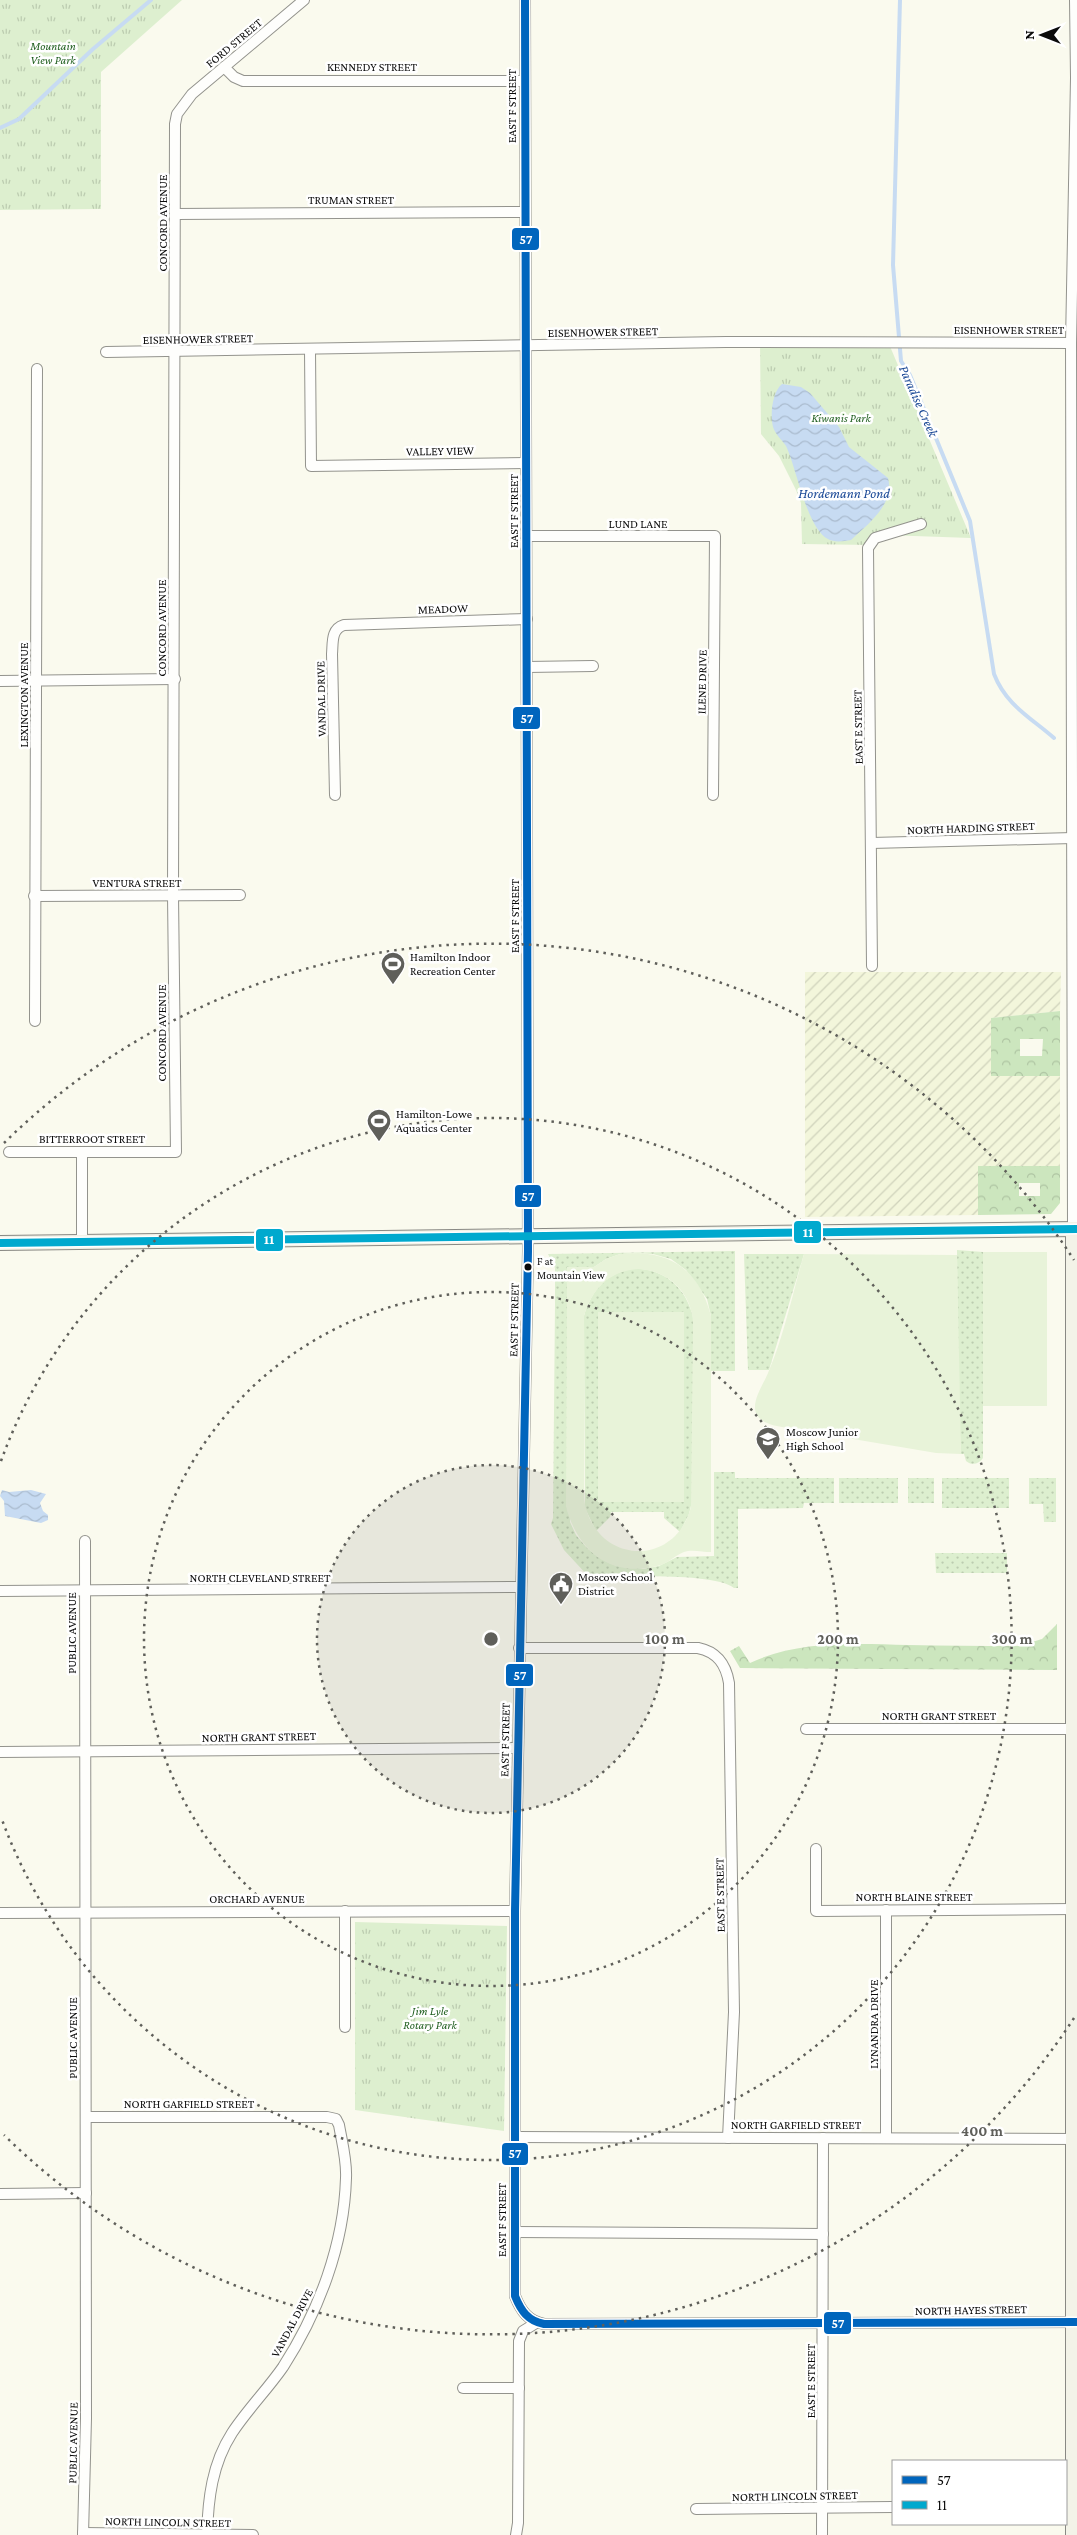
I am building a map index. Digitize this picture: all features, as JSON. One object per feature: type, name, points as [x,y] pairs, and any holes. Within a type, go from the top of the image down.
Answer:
[{"type":"street","name":"FORD STREET","points":[[182,106],[192,94],[304,0]]},
{"type":"street","name":"EAST F STREET","points":[[524,0],[528,1236],[515,1911],[515,2296],[520,2309],[536,2323]]},
{"type":"street","points":[[1073,2535],[1076,1961],[1073,1729],[1075,1229],[1072,838],[1075,470],[1071,343],[1076,78],[1075,0]]},
{"type":"street","name":"KENNEDY STREET","points":[[224,68],[234,77],[243,81],[524,80]]},
{"type":"street","name":"CONCORD AVENUE","points":[[176,1152],[173,895],[175,124],[177,114],[182,106]]},
{"type":"street","name":"TRUMAN STREET","points":[[176,214],[525,212]]},
{"type":"street","name":"EISENHOWER STREET","points":[[106,352],[751,342],[889,344],[911,342],[1071,343]]},
{"type":"street","name":"VALLEY VIEW","points":[[310,350],[311,466],[526,463]]},
{"type":"street","name":"LEXINGTON AVENUE","points":[[35,1021],[37,369]]},
{"type":"street","name":"EAST E STREET","points":[[872,966],[868,548],[875,538],[921,524]]},
{"type":"street","name":"LUND LANE","points":[[526,536],[715,536],[715,570]]},
{"type":"street","name":"ILENE DRIVE","points":[[713,795],[715,570]]},
{"type":"street","name":"MEADOW","points":[[360,624],[527,619]]},
{"type":"street","name":"VANDAL DRIVE","points":[[335,795],[334,633],[338,627],[360,624]]},
{"type":"street","points":[[527,667],[593,666]]},
{"type":"street","points":[[0,680],[175,679]]},
{"type":"street","name":"NORTH HARDING STREET","points":[[871,843],[1072,838]]},
{"type":"street","name":"VENTURA STREET","points":[[34,896],[240,895]]},
{"type":"street","name":"BITTERROOT STREET","points":[[9,1152],[176,1152]]},
{"type":"street","points":[[82,1152],[82,1240]]},
{"type":"street","points":[[0,1243],[82,1240],[1075,1229]]},
{"type":"street","name":"PUBLIC AVENUE","points":[[84,2534],[86,2418],[85,1541]]},
{"type":"street","name":"NORTH CLEVELAND STREET","points":[[0,1591],[521,1587]]},
{"type":"street","name":"EAST E STREET","points":[[519,1648],[698,1648],[707,1650],[716,1656],[726,1668],[730,1693],[734,2012],[728,2138]]},
{"type":"street","name":"NORTH GRANT STREET","points":[[806,1728],[1073,1729]]},
{"type":"street","name":"NORTH GRANT STREET","points":[[0,1752],[517,1748]]},
{"type":"street","name":"NORTH BLAINE STREET","points":[[816,1849],[816,1911],[1074,1909]]},
{"type":"street","name":"LYNANDRA DRIVE","points":[[886,1910],[886,2138]]},
{"type":"street","points":[[345,1911],[345,2027]]},
{"type":"street","name":"ORCHARD AVENUE","points":[[0,1913],[515,1911]]},
{"type":"street","name":"VANDAL DRIVE","points":[[207,2535],[209,2495],[220,2455],[232,2433],[283,2366],[320,2301],[340,2232],[346,2177],[339,2125],[336,2119],[327,2117],[292,2116]]},
{"type":"street","name":"NORTH GARFIELD STREET","points":[[86,2117],[292,2116]]},
{"type":"street","name":"NORTH GARFIELD STREET","points":[[515,2138],[1075,2138]]},
{"type":"street","name":"EAST E STREET","points":[[822,2535],[823,2138]]},
{"type":"street","points":[[0,2194],[86,2193]]},
{"type":"street","points":[[515,2232],[823,2234]]},
{"type":"street","name":"NORTH HAYES STREET","points":[[536,2323],[824,2324],[1074,2322]]},
{"type":"street","points":[[516,2535],[518,2523],[519,2341],[523,2331],[536,2323]]},
{"type":"street","points":[[463,2388],[518,2388]]},
{"type":"street","name":"NORTH LINCOLN STREET","points":[[696,2509],[892,2507]]},
{"type":"street","name":"NORTH LINCOLN STREET","points":[[84,2534],[253,2535]]},
{"type":"green space","name":"Mountain View Park","points":[[0,0],[182,0],[101,72],[101,209],[0,210]]},
{"type":"green space","name":"Kiwanis Park","points":[[760,342],[889,344],[971,538],[885,535],[870,545],[802,544],[801,503],[779,456],[761,434]]},
{"type":"green space","points":[[805,972],[1061,972],[1060,1011],[991,1018],[991,1076],[1060,1076],[1060,1166],[978,1166],[978,1215],[805,1217]]},
{"type":"green space","points":[[1060,1011],[1060,1076],[991,1076],[991,1018]],"holes":[[[1020,1039],[1043,1039],[1042,1056],[1020,1056]]]},
{"type":"green space","points":[[978,1166],[1060,1166],[1060,1203],[1051,1214],[978,1215]],"holes":[[[1019,1183],[1040,1183],[1040,1196],[1019,1196]]]},
{"type":"green space","points":[[957,1250],[983,1252],[983,1458],[973,1464],[968,1463],[964,1454],[961,1454],[958,1398]]},
{"type":"green space","points":[[735,1251],[735,1371],[711,1371],[711,1316],[707,1299],[686,1270],[671,1259],[653,1254],[620,1254],[606,1259],[594,1267],[567,1267],[570,1522],[576,1535],[598,1557],[643,1569],[659,1566],[677,1557],[714,1556],[714,1472],[735,1472],[735,1478],[834,1478],[834,1503],[804,1503],[803,1508],[738,1509],[738,1588],[723,1583],[687,1577],[589,1577],[564,1550],[551,1524],[553,1518],[555,1268],[548,1254]]},
{"type":"green space","points":[[983,1252],[1047,1252],[1047,1406],[983,1406]]},
{"type":"green space","points":[[638,1253],[652,1255],[665,1258],[676,1264],[694,1279],[707,1302],[711,1316],[711,1552],[687,1551],[661,1565],[640,1569],[625,1568],[598,1558],[579,1536],[571,1523],[566,1507],[567,1267],[594,1267],[606,1259],[620,1254]],"holes":[[[628,1270],[649,1270],[676,1285],[683,1293],[692,1312],[691,1507],[682,1528],[668,1542],[652,1549],[634,1551],[617,1546],[602,1536],[590,1520],[584,1498],[584,1316],[587,1306],[597,1290],[610,1278]]]},
{"type":"green space","points":[[744,1254],[804,1254],[769,1370],[748,1370]]},
{"type":"green space","points":[[804,1254],[957,1255],[961,1454],[936,1453],[782,1427],[769,1424],[759,1417],[755,1409],[756,1400],[779,1344]]},
{"type":"green space","points":[[631,1269],[653,1271],[671,1281],[685,1297],[693,1317],[693,1497],[689,1514],[680,1532],[664,1518],[664,1512],[611,1512],[610,1517],[596,1531],[585,1508],[584,1316],[591,1299],[600,1285],[614,1275]]},
{"type":"green space","points":[[598,1312],[684,1312],[684,1502],[598,1502]]},
{"type":"green space","points":[[839,1478],[898,1478],[898,1503],[839,1503]]},
{"type":"green space","points":[[908,1478],[934,1478],[934,1503],[908,1503]]},
{"type":"green space","points":[[942,1478],[1009,1478],[1009,1508],[942,1508]]},
{"type":"green space","points":[[1029,1478],[1056,1478],[1056,1522],[1044,1522],[1043,1504],[1029,1504]]},
{"type":"green space","points":[[935,1553],[1007,1553],[1007,1573],[936,1573]]},
{"type":"green space","points":[[1057,1624],[1057,1670],[740,1668],[730,1651],[739,1646],[750,1663],[788,1650],[827,1645],[1019,1646],[1042,1639]]},
{"type":"green space","name":"Jim Lyle Rotary Park","points":[[355,1922],[507,1926],[504,2131],[355,2110]]},
{"type":"water","name":"Hordemann Pond","points":[[782,384],[801,387],[810,393],[839,427],[849,447],[888,478],[888,496],[884,505],[879,513],[851,540],[837,541],[828,539],[814,523],[808,510],[790,455],[773,427],[774,398]]},
{"type":"water","points":[[2,1490],[9,1492],[31,1490],[46,1494],[40,1503],[43,1511],[48,1515],[48,1520],[41,1523],[5,1516],[4,1501],[0,1496]]},
{"type":"waterway","name":"Paradise Creek","points":[[0,128],[19,119],[93,49],[151,0]]},
{"type":"waterway","name":"Paradise Creek","points":[[900,0],[893,265],[901,361],[910,375],[970,521],[994,674],[999,685],[1012,702],[1054,738]]},
{"type":"transit line","name":"57","points":[[525,0],[528,1251],[515,1911],[515,2296],[529,2318],[544,2324],[1077,2322]]},
{"type":"transit line","name":"11","points":[[0,1243],[1077,1229]]},
{"type":"place","name":"Hamilton Indoor Recreation Center","points":[[393,985]]},
{"type":"place","name":"Hamilton-Lowe Aquatics Center","points":[[379,1142]]},
{"type":"place","name":"F at Mountain View","points":[[528,1267]]},
{"type":"place","name":"Moscow Junior High School","points":[[768,1460]]},
{"type":"place","name":"Moscow School District","points":[[561,1605]]}]
